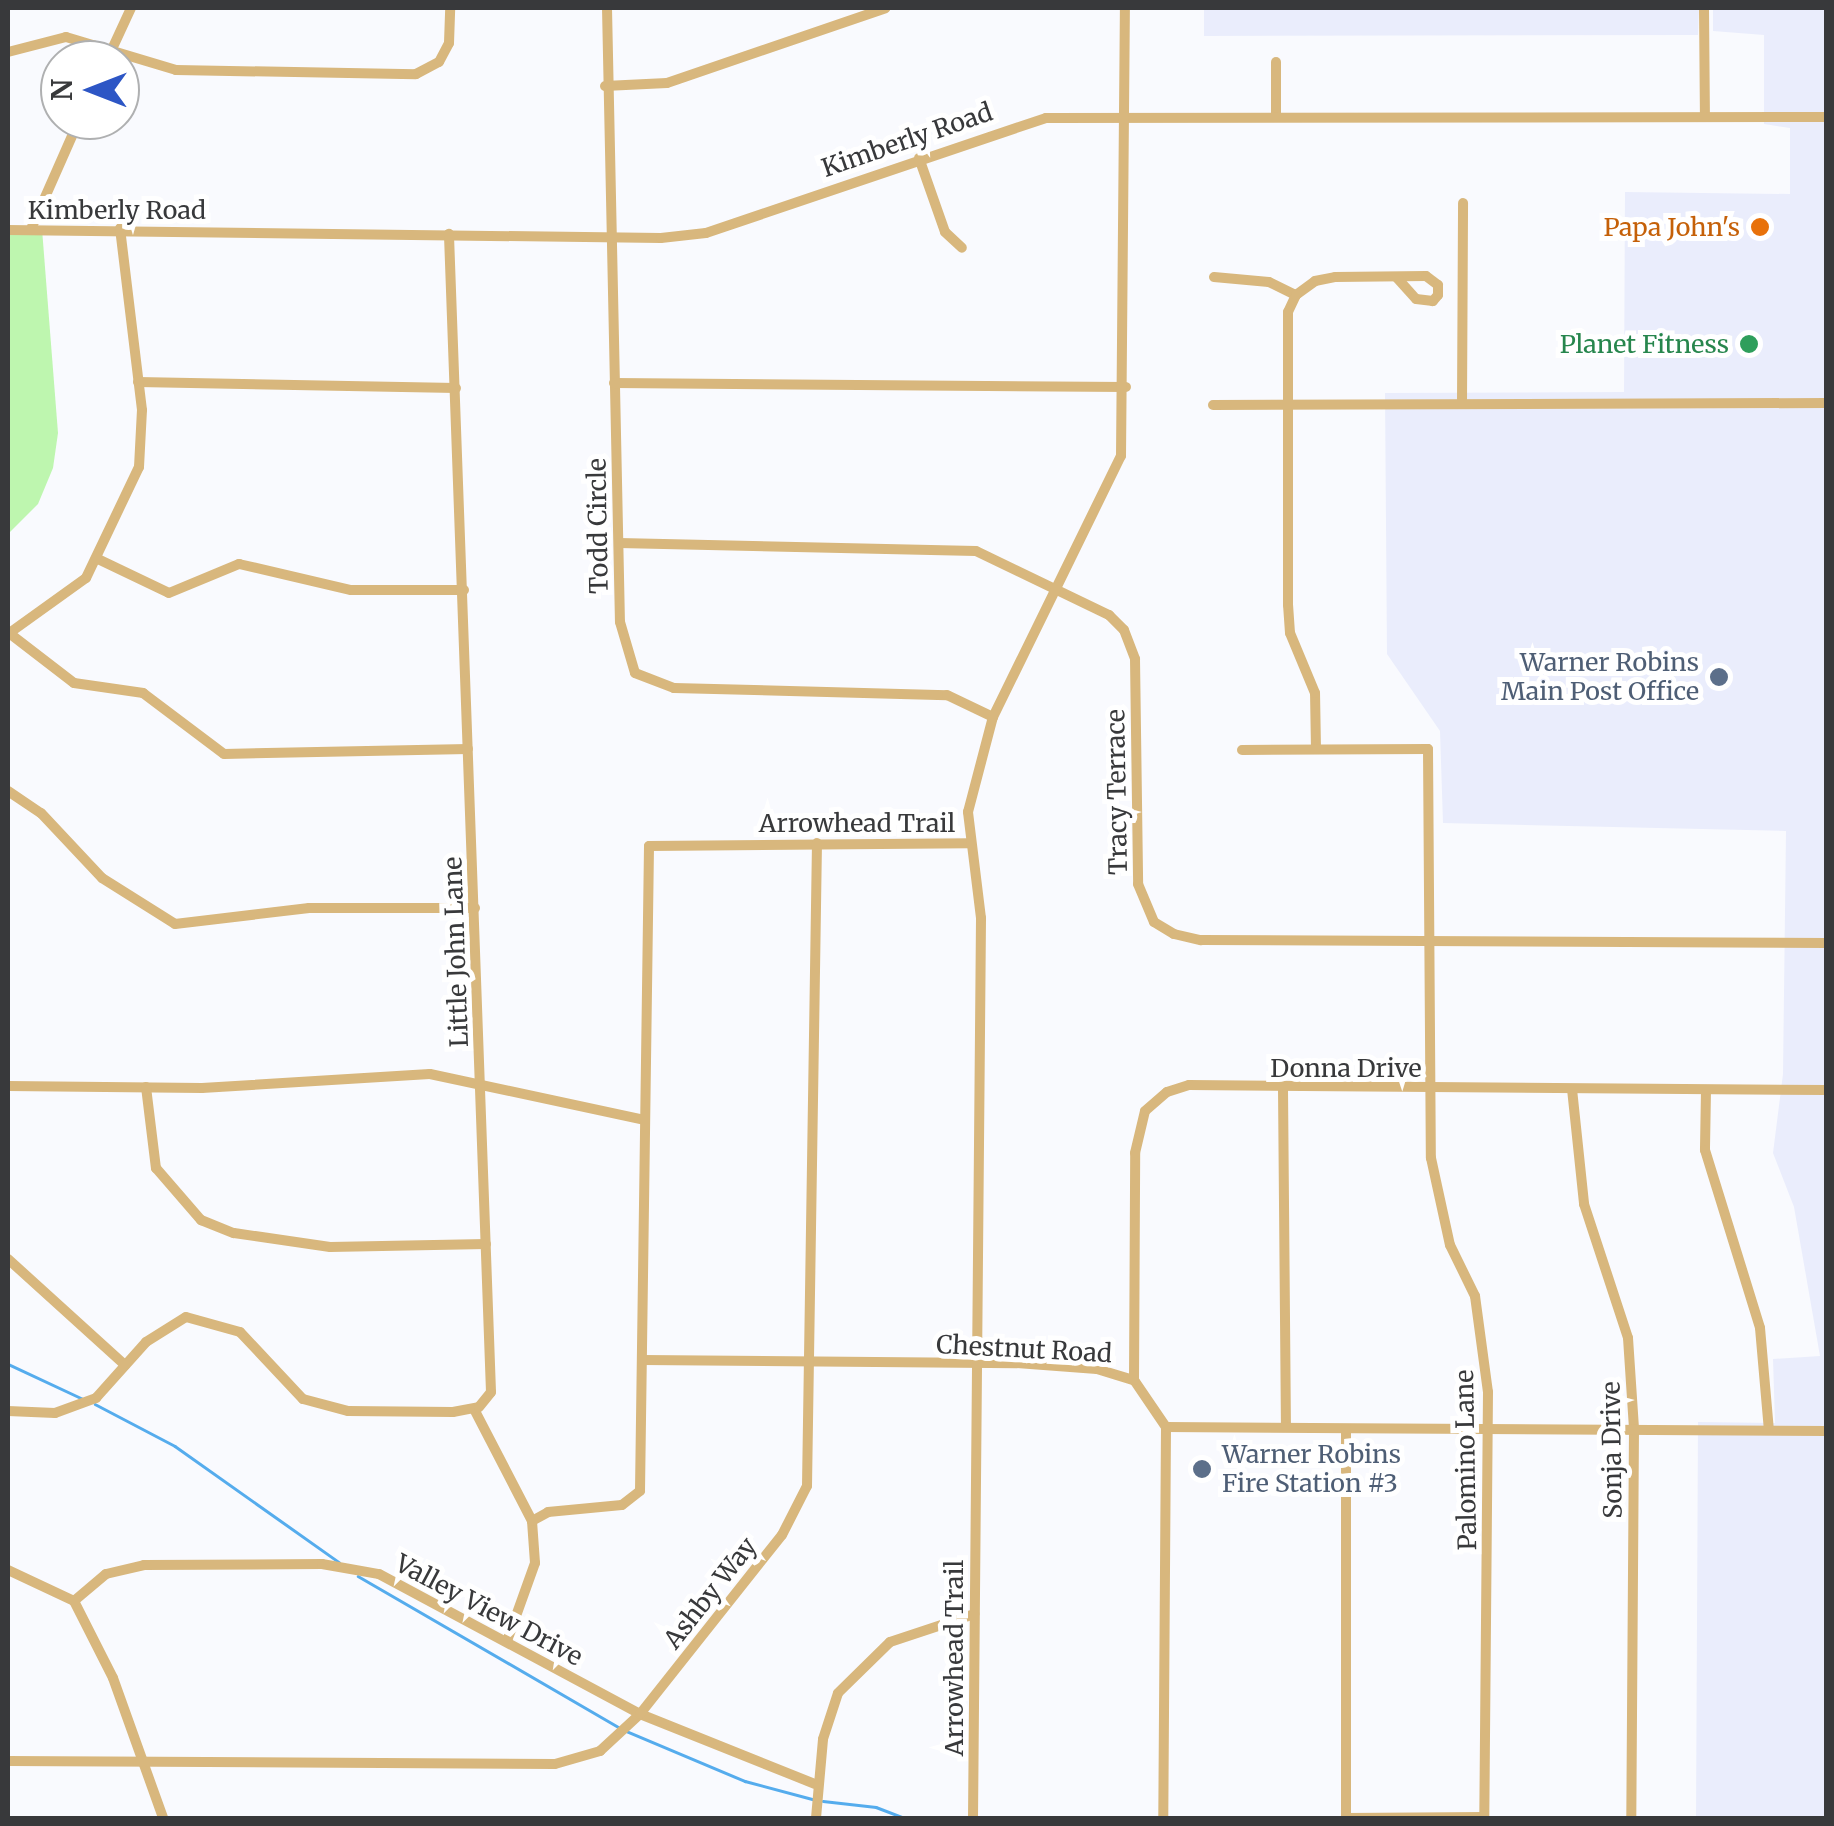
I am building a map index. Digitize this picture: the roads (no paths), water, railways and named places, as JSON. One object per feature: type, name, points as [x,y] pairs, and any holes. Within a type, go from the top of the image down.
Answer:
[{"type":"street","points":[[116,40],[131,8]]},
{"type":"street","points":[[140,62],[176,70],[416,74],[439,62],[449,43],[450,8]]},
{"type":"street","name":"Todd Circle","points":[[607,8],[608,236],[619,543],[624,652],[635,673],[651,683],[947,695],[974,702],[993,717]]},
{"type":"street","points":[[605,86],[667,83],[886,8]]},
{"type":"street","points":[[969,843],[972,781],[993,717],[1122,456],[1126,387],[1125,8]]},
{"type":"street","points":[[1704,8],[1705,114]]},
{"type":"street","points":[[8,52],[40,42]]},
{"type":"street","points":[[1276,62],[1276,115]]},
{"type":"street","name":"Kimberly Road","points":[[8,230],[120,228],[608,236],[706,233],[1046,118],[1124,114],[1826,117]]},
{"type":"street","points":[[31,229],[70,140]]},
{"type":"street","points":[[919,158],[944,232],[962,248]]},
{"type":"street","points":[[1462,203],[1462,404]]},
{"type":"street","points":[[120,228],[138,382],[139,467],[100,560],[70,593],[8,634],[74,683],[143,692],[224,754],[468,750]]},
{"type":"street","name":"Little John Lane","points":[[449,234],[492,1392],[474,1409]]},
{"type":"street","points":[[1242,750],[1316,750],[1315,693],[1290,633],[1288,605],[1286,332],[1296,296],[1315,281],[1335,277],[1426,276],[1438,290],[1462,292]]},
{"type":"street","points":[[1214,277],[1269,282],[1296,296]]},
{"type":"street","points":[[1397,278],[1425,302],[1438,290]]},
{"type":"street","points":[[138,382],[456,388]]},
{"type":"street","points":[[614,383],[1126,387]]},
{"type":"street","points":[[1213,405],[1826,403]]},
{"type":"street","name":"Tracy Terrace","points":[[619,543],[976,551],[1108,616],[1133,646],[1138,884],[1154,922],[1201,940],[1826,943]]},
{"type":"street","points":[[100,560],[169,593],[239,564],[351,590],[464,590]]},
{"type":"street","name":"Palomino Lane","points":[[1316,750],[1428,749],[1429,1088],[1437,1204],[1474,1296],[1490,1426],[1484,1818]]},
{"type":"street","points":[[8,791],[42,813],[102,878],[175,924],[309,908],[475,908]]},
{"type":"street","name":"Ashby Way","points":[[8,1761],[141,1758],[555,1764],[600,1751],[640,1714],[782,1535],[803,1498],[812,1364],[816,843]]},
{"type":"street","name":"Arrowhead Trail","points":[[532,1522],[548,1512],[622,1505],[640,1491],[649,846],[969,843],[980,872],[981,918],[973,1818]]},
{"type":"street","points":[[8,1086],[146,1087],[430,1074],[481,1081],[532,1100],[644,1120]]},
{"type":"street","name":"Donna Drive","points":[[1134,1380],[1135,1154],[1145,1112],[1167,1092],[1189,1085],[1283,1089],[1826,1090]]},
{"type":"street","points":[[146,1087],[156,1168],[201,1220],[234,1233],[330,1247],[486,1244]]},
{"type":"street","points":[[1283,1089],[1286,1426]]},
{"type":"street","name":"Sonja Drive","points":[[1572,1089],[1584,1204],[1628,1338],[1634,1429],[1631,1818]]},
{"type":"street","points":[[1706,1090],[1705,1150],[1760,1328],[1769,1430]]},
{"type":"street","points":[[8,1259],[125,1365]]},
{"type":"street","points":[[8,1411],[55,1413],[96,1398],[165,1326],[186,1317],[240,1332],[303,1399],[348,1411],[474,1409],[532,1522],[535,1563],[507,1641]]},
{"type":"street","name":"Chestnut Road","points":[[643,1360],[976,1362],[1097,1369],[1134,1380],[1166,1428]]},
{"type":"street","points":[[1163,1818],[1166,1428],[1490,1426],[1826,1431]]},
{"type":"street","points":[[1346,1429],[1346,1818],[1484,1818]]},
{"type":"street","name":"Valley View Drive","points":[[74,1600],[124,1567],[322,1564],[379,1574],[640,1714],[815,1784]]},
{"type":"street","points":[[8,1570],[74,1600],[108,1665],[163,1818]]},
{"type":"street","points":[[816,1818],[815,1784],[829,1714],[851,1677],[890,1642],[974,1614]]},
{"type":"waterway","points":[[8,1364],[83,1399]]},
{"type":"waterway","points":[[95,1404],[175,1446],[339,1562]]},
{"type":"waterway","points":[[358,1576],[619,1727]]},
{"type":"waterway","points":[[626,1731],[745,1781],[816,1800]]},
{"type":"waterway","points":[[823,1801],[876,1807],[904,1818]]},
{"type":"place","name":"Papa John's","points":[[1760,227]]},
{"type":"place","name":"Planet Fitness","points":[[1749,344]]},
{"type":"place","name":"Warner Robins Main Post Office","points":[[1719,677]]},
{"type":"place","name":"Warner Robins Fire Station #3","points":[[1202,1469]]}]
